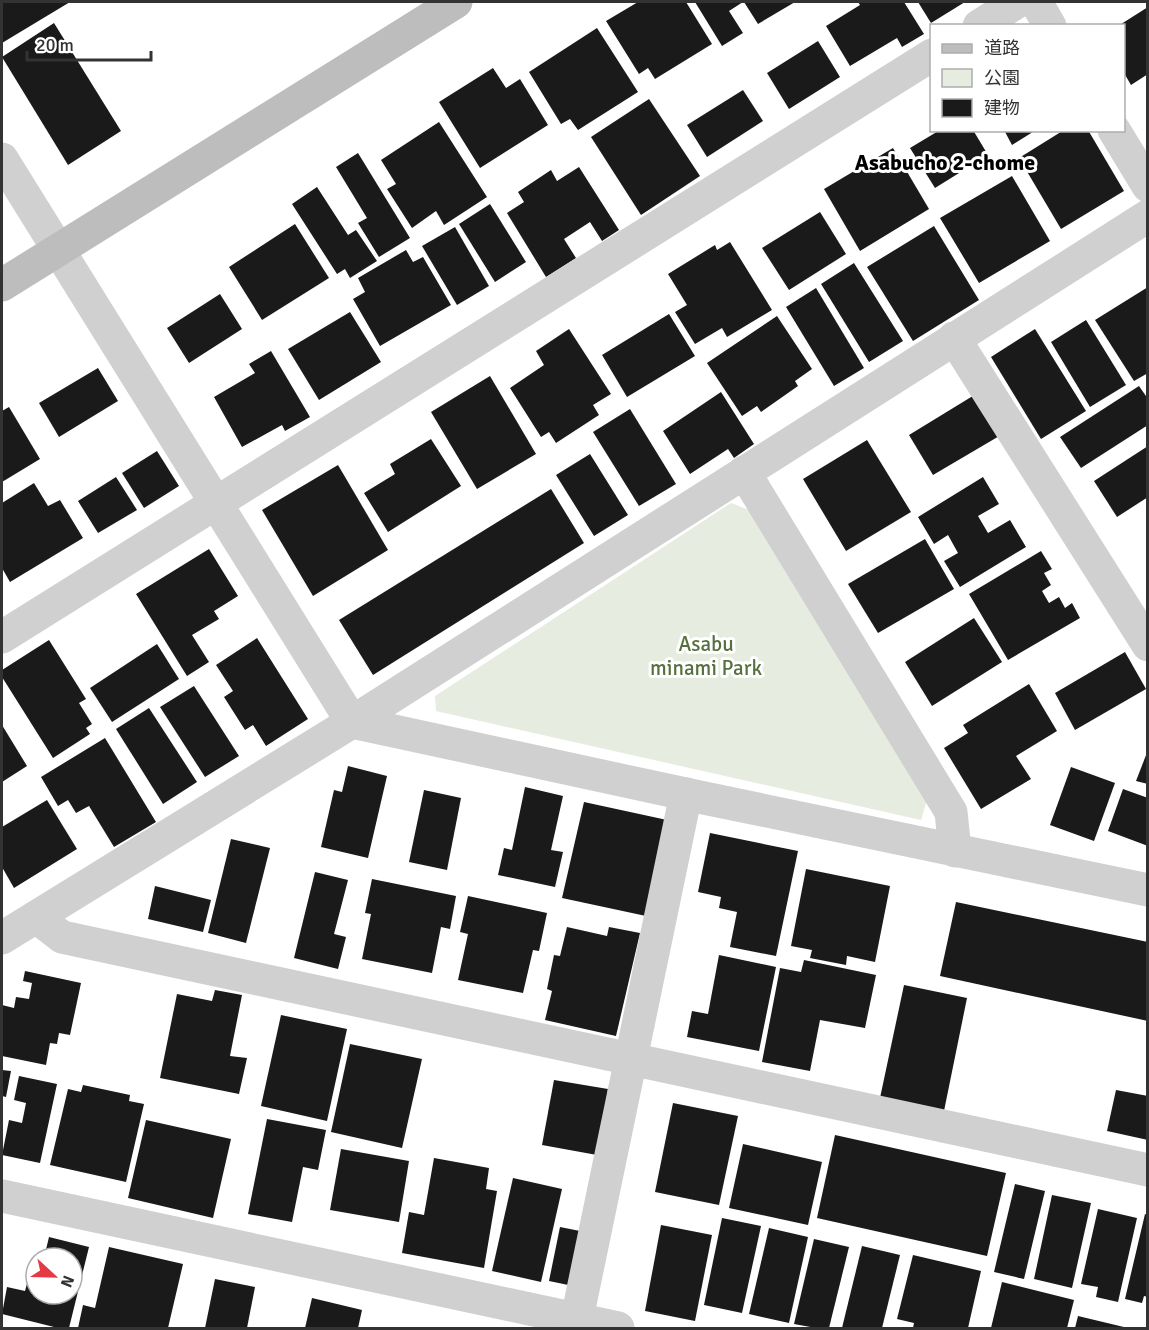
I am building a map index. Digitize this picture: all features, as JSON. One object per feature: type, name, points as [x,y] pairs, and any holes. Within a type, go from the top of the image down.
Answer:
[{"type":"street","points":[[2,285],[456,2]]},
{"type":"street","points":[[981,24],[1017,2]]},
{"type":"street","points":[[1036,2],[1049,24]]},
{"type":"street","points":[[2,637],[214,502],[930,56]]},
{"type":"street","points":[[1115,132],[1148,186]]},
{"type":"street","points":[[2,159],[352,722],[1148,890]]},
{"type":"street","points":[[2,938],[352,722],[1148,216]]},
{"type":"street","points":[[954,338],[1148,645]]},
{"type":"street","points":[[744,472],[951,812],[955,851]]},
{"type":"street","points":[[575,1324],[686,794]]},
{"type":"street","points":[[36,917],[62,937],[1148,1170]]},
{"type":"street","points":[[2,1196],[575,1324],[618,1329]]},
{"type":"green space","name":"Asabu minami Park","points":[[731,503],[749,510],[927,800],[921,820],[436,711],[435,696]]},
{"type":"building","points":[[2,2],[70,2],[2,43]]},
{"type":"building","points":[[638,2],[686,2],[712,44],[655,79],[648,68],[639,74],[606,21]]},
{"type":"building","points":[[695,2],[743,2],[729,11],[743,33],[722,46]]},
{"type":"building","points":[[744,2],[795,2],[758,24]]},
{"type":"building","points":[[858,2],[904,2],[924,34],[902,47],[897,38],[850,66],[826,26],[860,5]]},
{"type":"building","points":[[918,2],[965,2],[931,23]]},
{"type":"building","points":[[1148,7],[1148,74],[1131,85],[1125,75],[1125,24],[1121,24]]},
{"type":"building","points":[[54,23],[121,131],[68,165],[2,57]]},
{"type":"building","points":[[597,28],[638,92],[578,130],[570,119],[561,124],[529,72]]},
{"type":"building","points":[[818,41],[840,77],[789,109],[767,73]]},
{"type":"building","points":[[493,68],[506,88],[520,79],[548,125],[480,168],[439,102]]},
{"type":"building","points":[[743,90],[763,121],[707,157],[687,125]]},
{"type":"building","points":[[649,99],[700,176],[641,215],[591,137]]},
{"type":"building","points":[[439,122],[487,197],[444,225],[436,211],[412,228],[387,189],[396,184],[381,160]]},
{"type":"building","points":[[937,132],[974,132],[988,155],[935,188],[910,148]]},
{"type":"building","points":[[1005,132],[1033,132],[1012,145]]},
{"type":"building","points":[[1061,132],[1089,132],[1124,191],[1061,229],[1019,158]]},
{"type":"building","points":[[893,148],[929,209],[860,251],[824,189]]},
{"type":"building","points":[[358,153],[410,238],[379,257],[358,223],[367,218],[336,167]]},
{"type":"building","points":[[579,167],[619,230],[602,241],[590,222],[564,239],[576,258],[546,277],[507,213],[524,202],[518,192],[551,170],[557,181]]},
{"type":"building","points":[[1012,176],[1050,241],[979,283],[940,218]]},
{"type":"building","points":[[317,187],[348,235],[356,230],[377,261],[350,278],[345,269],[337,274],[292,204]]},
{"type":"building","points":[[490,204],[526,262],[495,282],[459,224]]},
{"type":"building","points":[[820,212],[846,254],[789,290],[762,248]]},
{"type":"building","points":[[295,224],[329,278],[262,320],[229,267]]},
{"type":"building","points":[[934,226],[979,300],[913,341],[867,267]]},
{"type":"building","points":[[455,227],[489,286],[457,305],[422,246]]},
{"type":"building","points":[[730,242],[772,310],[727,337],[722,328],[695,344],[675,312],[687,305],[668,274],[715,245],[717,250]]},
{"type":"building","points":[[406,250],[413,262],[423,257],[451,305],[380,346],[353,299],[365,292],[358,278]]},
{"type":"building","points":[[854,263],[903,341],[869,362],[821,284]]},
{"type":"building","points":[[1148,287],[1148,373],[1134,381],[1095,320]]},
{"type":"building","points":[[816,288],[864,368],[834,386],[786,307]]},
{"type":"building","points":[[220,294],[242,329],[189,363],[167,328]]},
{"type":"building","points":[[350,312],[381,362],[319,400],[288,349]]},
{"type":"building","points":[[669,314],[695,356],[627,397],[602,355]]},
{"type":"building","points":[[777,316],[812,369],[795,381],[798,386],[761,412],[757,406],[742,416],[707,363]]},
{"type":"building","points":[[1086,320],[1126,385],[1090,407],[1051,342]]},
{"type":"building","points":[[569,329],[611,394],[593,405],[599,415],[556,443],[549,432],[541,437],[510,388],[544,365],[536,351]]},
{"type":"building","points":[[1035,329],[1086,411],[1041,439],[991,357]]},
{"type":"building","points":[[271,351],[310,417],[285,431],[282,425],[242,447],[214,397],[255,373],[249,364]]},
{"type":"building","points":[[98,368],[118,401],[59,437],[39,403]]},
{"type":"building","points":[[490,376],[536,454],[477,489],[431,412]]},
{"type":"building","points":[[1139,386],[1148,399],[1148,425],[1081,468],[1060,437]]},
{"type":"building","points":[[721,392],[754,444],[734,458],[728,449],[690,474],[663,431]]},
{"type":"building","points":[[976,394],[1001,435],[933,475],[909,435]]},
{"type":"building","points":[[9,407],[40,459],[2,482],[2,411]]},
{"type":"building","points":[[630,409],[676,484],[639,506],[593,432]]},
{"type":"building","points":[[431,439],[461,486],[388,532],[364,493],[395,474],[390,464]]},
{"type":"building","points":[[867,440],[911,512],[846,551],[803,479]]},
{"type":"building","points":[[1148,446],[1148,497],[1117,517],[1094,481]]},
{"type":"building","points":[[157,451],[179,486],[144,508],[122,473]]},
{"type":"building","points":[[590,454],[628,515],[594,536],[556,475]]},
{"type":"building","points":[[338,465],[388,550],[313,596],[262,510]]},
{"type":"building","points":[[116,477],[137,510],[98,533],[78,501]]},
{"type":"building","points":[[983,477],[999,504],[978,516],[988,533],[1010,520],[1026,547],[960,587],[944,561],[958,553],[948,535],[934,544],[918,517]]},
{"type":"building","points":[[34,483],[48,506],[60,500],[83,538],[10,582],[2,568],[2,503]]},
{"type":"building","points":[[551,489],[584,543],[373,675],[339,620]]},
{"type":"building","points":[[925,539],[954,589],[878,633],[848,584]]},
{"type":"building","points":[[209,549],[238,596],[214,611],[219,619],[192,635],[209,662],[187,676],[136,594]]},
{"type":"building","points":[[1041,551],[1052,569],[1044,573],[1051,585],[1042,591],[1049,603],[1059,597],[1065,608],[1072,603],[1080,618],[1008,660],[969,594]]},
{"type":"building","points":[[974,618],[1002,662],[932,706],[905,662]]},
{"type":"building","points":[[257,638],[308,719],[266,746],[253,725],[245,730],[224,697],[233,691],[216,665]]},
{"type":"building","points":[[49,640],[86,699],[79,703],[92,724],[86,728],[90,734],[53,758],[2,677],[2,670]]},
{"type":"building","points":[[157,644],[179,679],[112,722],[90,688]]},
{"type":"building","points":[[1125,652],[1146,689],[1075,730],[1055,693]]},
{"type":"building","points":[[1029,684],[1057,731],[1016,756],[1031,779],[981,809],[944,748],[968,733],[963,725]]},
{"type":"building","points":[[194,686],[239,756],[205,777],[160,707]]},
{"type":"building","points":[[149,708],[197,782],[163,804],[116,729]]},
{"type":"building","points":[[2,725],[27,766],[2,782]]},
{"type":"building","points":[[105,738],[156,822],[114,847],[89,806],[76,813],[68,800],[58,806],[41,777]]},
{"type":"building","points":[[1148,750],[1148,784],[1136,781]]},
{"type":"building","points":[[348,766],[387,776],[368,858],[321,847],[334,790],[342,792]]},
{"type":"building","points":[[1071,767],[1115,783],[1094,841],[1050,825]]},
{"type":"building","points":[[525,787],[563,796],[551,850],[563,852],[555,887],[498,875],[504,848],[512,850]]},
{"type":"building","points":[[1123,789],[1148,798],[1148,846],[1108,831]]},
{"type":"building","points":[[424,790],[461,798],[447,870],[409,862]]},
{"type":"building","points":[[47,800],[77,849],[14,888],[2,867],[2,827]]},
{"type":"building","points":[[584,802],[667,820],[646,916],[562,898]]},
{"type":"building","points":[[710,833],[798,851],[776,956],[730,947],[737,912],[719,908],[721,897],[698,892]]},
{"type":"building","points":[[231,839],[270,848],[246,943],[208,933]]},
{"type":"building","points":[[806,869],[890,886],[875,962],[847,956],[846,965],[810,958],[812,950],[791,946]]},
{"type":"building","points":[[315,872],[348,880],[334,934],[346,937],[338,969],[294,958]]},
{"type":"building","points":[[372,879],[456,896],[450,929],[441,927],[432,973],[362,959],[371,914],[365,913]]},
{"type":"building","points":[[155,886],[211,900],[203,932],[148,919]]},
{"type":"building","points":[[468,896],[547,913],[539,951],[533,950],[523,993],[458,980],[468,934],[460,932]]},
{"type":"building","points":[[956,902],[1148,942],[1148,1021],[940,976]]},
{"type":"building","points":[[567,927],[607,936],[609,927],[640,933],[616,1036],[545,1020],[552,991],[547,989],[554,955],[560,956]]},
{"type":"building","points":[[719,955],[776,967],[759,1051],[687,1037],[692,1011],[708,1014]]},
{"type":"building","points":[[804,960],[876,975],[865,1028],[820,1020],[810,1071],[762,1062],[780,968],[801,972]]},
{"type":"building","points":[[25,971],[81,983],[70,1035],[59,1033],[57,1044],[50,1043],[46,1065],[2,1056],[2,1005],[14,1008],[16,997],[29,999],[32,983],[23,981]]},
{"type":"building","points":[[904,985],[967,998],[944,1111],[880,1098]]},
{"type":"building","points":[[215,990],[242,995],[230,1056],[247,1058],[239,1094],[160,1078],[177,994],[212,1001]]},
{"type":"building","points":[[281,1015],[347,1029],[327,1121],[261,1106]]},
{"type":"building","points":[[350,1044],[422,1059],[402,1148],[331,1132]]},
{"type":"building","points":[[2,1070],[11,1071],[6,1097],[2,1096]]},
{"type":"building","points":[[19,1076],[57,1084],[40,1163],[2,1155],[9,1120],[22,1123],[26,1103],[14,1100]]},
{"type":"building","points":[[554,1080],[608,1089],[597,1155],[542,1145]]},
{"type":"building","points":[[83,1085],[130,1095],[129,1101],[144,1104],[126,1182],[50,1165],[68,1089],[81,1092]]},
{"type":"building","points":[[1116,1090],[1148,1096],[1148,1140],[1107,1131]]},
{"type":"building","points":[[673,1103],[738,1116],[719,1205],[655,1192]]},
{"type":"building","points":[[267,1119],[326,1130],[318,1170],[303,1167],[292,1222],[248,1214]]},
{"type":"building","points":[[146,1120],[231,1139],[213,1218],[128,1198]]},
{"type":"building","points":[[835,1135],[1006,1173],[987,1256],[817,1218]]},
{"type":"building","points":[[743,1144],[822,1162],[808,1225],[729,1208]]},
{"type":"building","points":[[341,1149],[409,1161],[399,1222],[330,1210]]},
{"type":"building","points":[[434,1158],[489,1168],[486,1189],[497,1191],[484,1268],[402,1253],[409,1212],[424,1215]]},
{"type":"building","points":[[513,1178],[562,1189],[541,1282],[492,1271]]},
{"type":"building","points":[[1015,1184],[1045,1191],[1024,1279],[994,1272]]},
{"type":"building","points":[[1052,1195],[1091,1203],[1072,1288],[1034,1279]]},
{"type":"building","points":[[1098,1209],[1137,1218],[1118,1302],[1096,1297],[1098,1287],[1081,1284]]},
{"type":"building","points":[[1145,1214],[1148,1215],[1148,1297],[1144,1296],[1142,1303],[1125,1299]]},
{"type":"building","points":[[722,1218],[761,1226],[742,1313],[704,1305]]},
{"type":"building","points":[[661,1225],[712,1235],[695,1321],[645,1311]]},
{"type":"building","points":[[560,1227],[590,1233],[578,1287],[549,1281]]},
{"type":"building","points":[[769,1228],[808,1237],[789,1323],[749,1314]]},
{"type":"building","points":[[49,1237],[89,1247],[84,1267],[84,1246],[47,1246]]},
{"type":"building","points":[[814,1239],[849,1247],[829,1328],[794,1324]]},
{"type":"building","points":[[862,1246],[900,1255],[882,1328],[842,1328]]},
{"type":"building","points":[[109,1247],[183,1264],[168,1328],[78,1328],[83,1306],[95,1308]]},
{"type":"building","points":[[913,1255],[981,1271],[968,1328],[913,1328],[914,1323],[897,1319]]},
{"type":"building","points":[[215,1279],[255,1287],[247,1328],[205,1328]]},
{"type":"building","points":[[1002,1282],[1074,1300],[1067,1328],[991,1328]]},
{"type":"building","points":[[7,1287],[24,1291],[24,1306],[74,1306],[69,1328],[58,1328],[2,1314]]},
{"type":"building","points":[[312,1298],[362,1310],[358,1328],[305,1328]]},
{"type":"building","points":[[1078,1316],[1128,1328],[1075,1328]]},
{"type":"district","name":"Asabucho 2-chome","points":[[945,162]]}]
